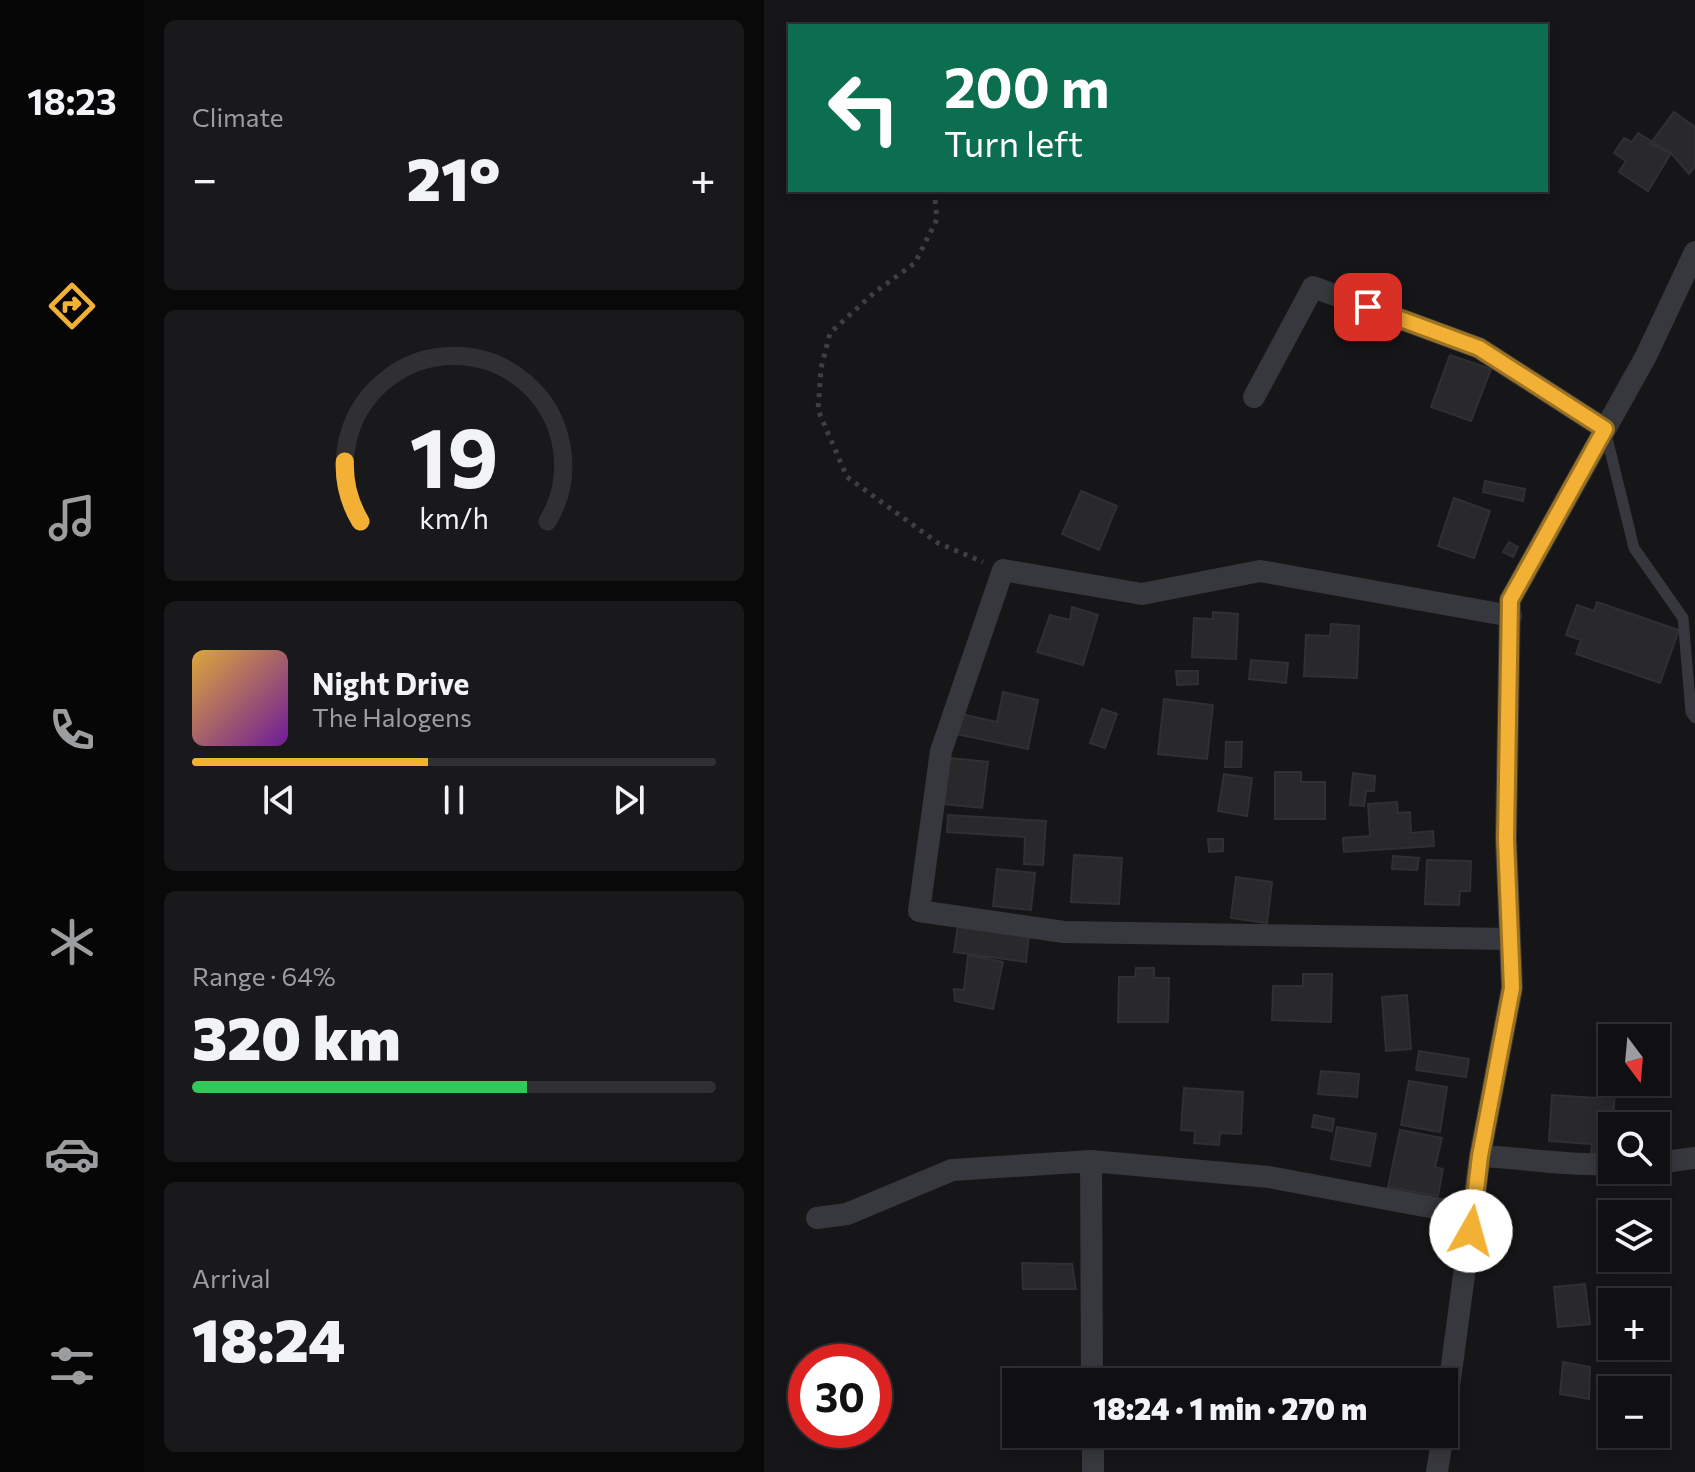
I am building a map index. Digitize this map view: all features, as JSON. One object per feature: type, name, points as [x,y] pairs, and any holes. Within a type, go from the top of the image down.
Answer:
[{"type":"street","points":[[1452,1368],[1480,1156],[1512,988],[1506,839],[1510,600],[1646,356],[1695,252]]},
{"type":"street","points":[[1254,397],[1313,287],[1479,348],[1605,429]]},
{"type":"street","points":[[1510,939],[1064,932],[919,911],[941,751],[1003,570],[1142,594],[1260,571],[1511,616]]},
{"type":"street","points":[[1480,1156],[1598,1164]]},
{"type":"street","points":[[1670,1161],[1695,1158]]},
{"type":"street","points":[[817,1218],[847,1214],[952,1170],[1091,1161],[1269,1177],[1473,1215]]},
{"type":"street","points":[[1091,1161],[1092,1368]]},
{"type":"street","points":[[1093,1448],[1093,1472]]},
{"type":"street","points":[[1437,1472],[1441,1448]]},
{"type":"lane","points":[[1605,429],[1634,548],[1683,618],[1691,712],[1695,718]]},
{"type":"path","points":[[934,192],[937,219],[915,263],[875,292],[830,333],[821,368],[818,410],[847,477],[938,543],[1003,570]]},
{"type":"building","points":[[1674,112],[1695,127],[1695,166],[1689,174],[1671,153],[1650,144]]},
{"type":"building","points":[[1638,133],[1671,153],[1648,191],[1619,172],[1626,161],[1614,153],[1624,138],[1632,142]]},
{"type":"building","points":[[1450,355],[1491,369],[1471,421],[1431,407]]},
{"type":"building","points":[[1485,481],[1525,489],[1523,501],[1483,492]]},
{"type":"building","points":[[1081,491],[1117,506],[1099,550],[1062,534]]},
{"type":"building","points":[[1454,498],[1490,511],[1474,558],[1438,546]]},
{"type":"building","points":[[1509,542],[1518,547],[1513,557],[1503,552]]},
{"type":"building","points":[[1597,602],[1679,630],[1660,683],[1576,654],[1581,640],[1566,635],[1577,605],[1594,611]]},
{"type":"building","points":[[1072,607],[1098,615],[1083,665],[1037,652],[1050,615],[1070,620]]},
{"type":"building","points":[[1213,612],[1238,614],[1236,659],[1192,657],[1194,618],[1213,619]]},
{"type":"building","points":[[1331,624],[1359,626],[1357,678],[1304,676],[1306,635],[1330,636]]},
{"type":"building","points":[[1251,660],[1288,663],[1286,683],[1249,679]]},
{"type":"building","points":[[1176,671],[1198,671],[1198,684],[1177,685]]},
{"type":"building","points":[[1003,692],[1038,700],[1028,749],[956,734],[961,714],[997,722]]},
{"type":"building","points":[[1164,699],[1213,705],[1207,759],[1158,754]]},
{"type":"building","points":[[1102,709],[1117,714],[1105,748],[1090,743]]},
{"type":"building","points":[[1226,742],[1242,742],[1241,767],[1225,767]]},
{"type":"building","points":[[950,758],[988,762],[982,808],[944,804]]},
{"type":"building","points":[[1275,772],[1301,772],[1301,782],[1325,782],[1325,819],[1275,819]]},
{"type":"building","points":[[1353,773],[1375,776],[1374,791],[1366,791],[1364,806],[1350,805]]},
{"type":"building","points":[[1224,774],[1252,778],[1247,816],[1218,811]]},
{"type":"building","points":[[1397,802],[1398,813],[1410,812],[1411,833],[1433,831],[1434,846],[1344,852],[1343,838],[1370,836],[1368,804]]},
{"type":"building","points":[[948,815],[1046,821],[1043,865],[1024,864],[1025,837],[947,832]]},
{"type":"building","points":[[1208,839],[1223,839],[1223,851],[1209,852]]},
{"type":"building","points":[[1074,855],[1122,858],[1119,904],[1071,902]]},
{"type":"building","points":[[1393,856],[1419,858],[1417,870],[1392,869]]},
{"type":"building","points":[[1427,860],[1471,861],[1470,891],[1460,891],[1459,905],[1425,904]]},
{"type":"building","points":[[997,869],[1035,873],[1031,910],[993,906]]},
{"type":"building","points":[[1236,877],[1272,882],[1267,923],[1231,918]]},
{"type":"building","points":[[958,924],[1029,934],[1026,962],[954,952]]},
{"type":"building","points":[[968,955],[1003,962],[993,1009],[955,1001],[954,989],[964,990]]},
{"type":"building","points":[[1136,968],[1154,968],[1154,978],[1169,978],[1168,1022],[1118,1022],[1119,977],[1135,977]]},
{"type":"building","points":[[1303,974],[1332,974],[1331,1022],[1272,1020],[1273,986],[1303,986]]},
{"type":"building","points":[[1407,995],[1411,1049],[1386,1051],[1382,997]]},
{"type":"building","points":[[1419,1051],[1469,1059],[1466,1077],[1416,1070]]},
{"type":"building","points":[[1321,1071],[1359,1074],[1357,1097],[1318,1094]]},
{"type":"building","points":[[1409,1081],[1447,1087],[1440,1132],[1401,1125]]},
{"type":"building","points":[[1184,1088],[1243,1092],[1241,1134],[1220,1133],[1219,1145],[1194,1143],[1195,1131],[1181,1130]]},
{"type":"building","points":[[1598,1088],[1598,1096],[1615,1096],[1614,1112],[1598,1112],[1598,1156],[1591,1156],[1592,1144],[1549,1141],[1552,1095],[1597,1098]]},
{"type":"building","points":[[1314,1115],[1334,1119],[1332,1131],[1312,1127]]},
{"type":"building","points":[[1337,1127],[1376,1134],[1370,1166],[1331,1159]]},
{"type":"building","points":[[1400,1130],[1442,1138],[1435,1167],[1443,1169],[1438,1196],[1388,1187]]},
{"type":"building","points":[[1022,1263],[1072,1264],[1076,1289],[1023,1289]]},
{"type":"building","points":[[1585,1284],[1590,1324],[1558,1327],[1554,1287]]},
{"type":"building","points":[[1563,1362],[1590,1367],[1589,1399],[1560,1394]]},
{"type":"route","points":[[1368,307],[1479,348],[1605,429],[1510,600],[1506,839],[1512,988],[1480,1156],[1471,1231]]}]
